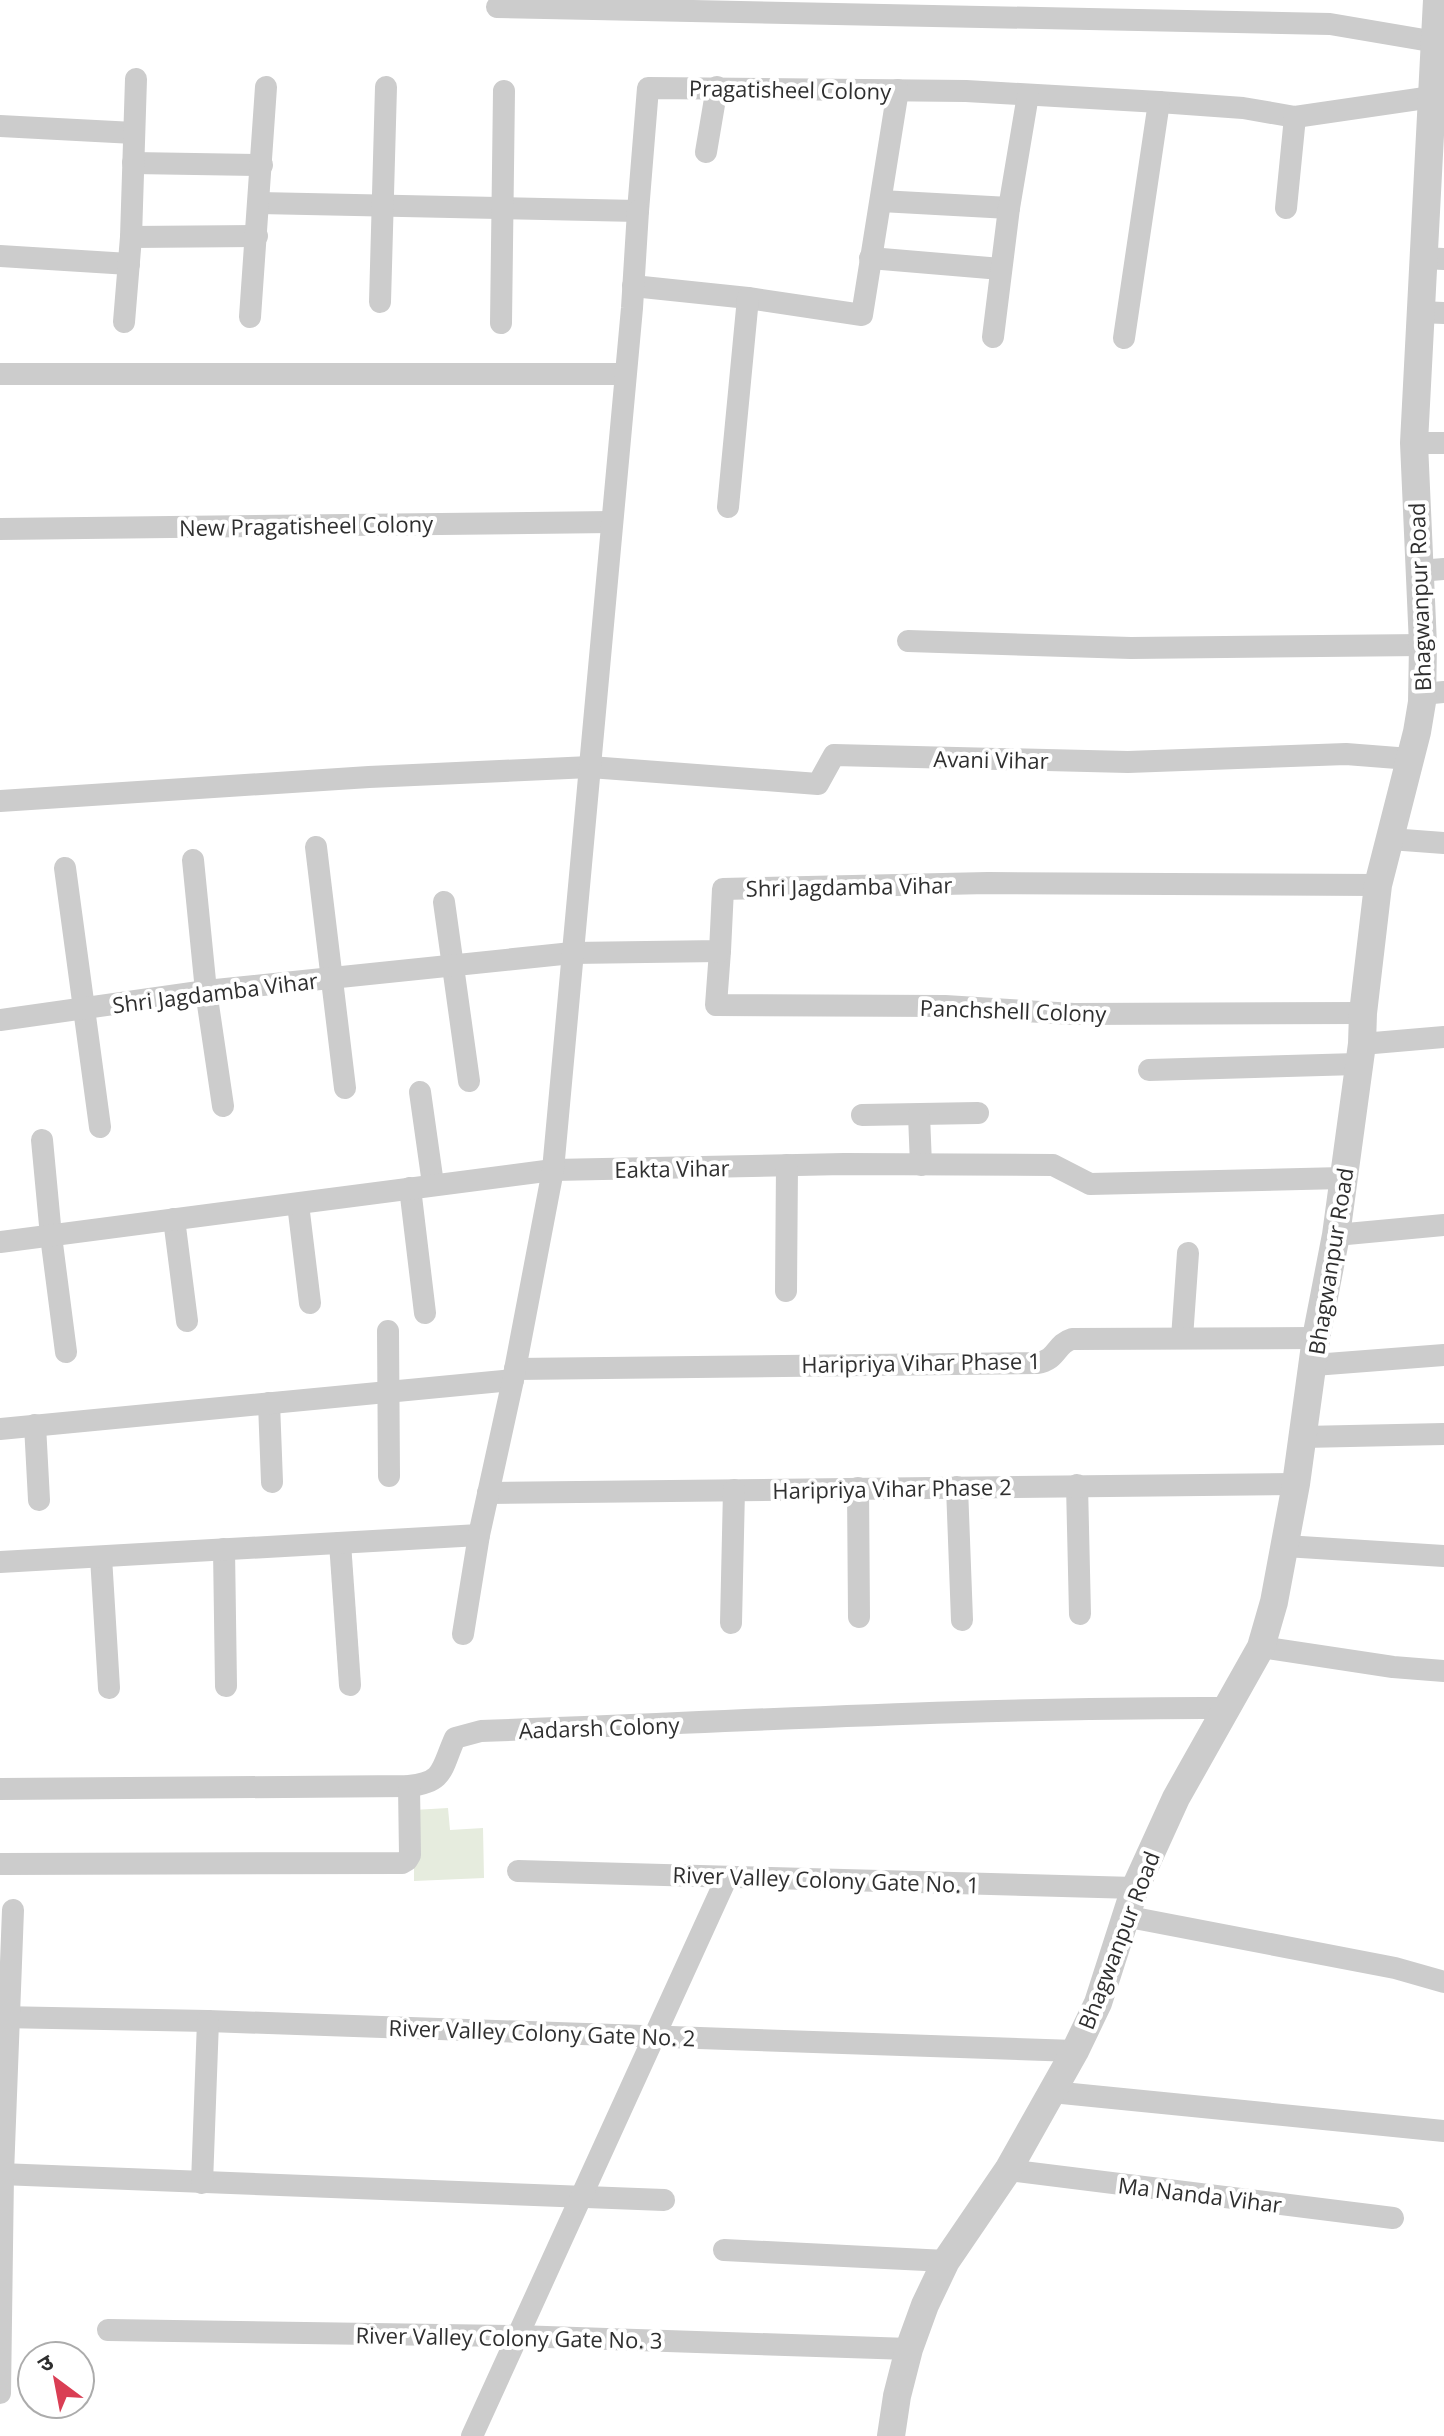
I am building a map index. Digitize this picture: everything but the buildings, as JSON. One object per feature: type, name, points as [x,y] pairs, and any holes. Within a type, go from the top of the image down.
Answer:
[{"type":"street","name":"Bhagwanpur Road","points":[[891,2436],[909,2349],[925,2305],[946,2261],[1008,2170],[1075,2051],[1098,2003],[1124,1916],[1176,1798],[1261,1647],[1285,1546],[1336,1235],[1378,885],[1417,732],[1433,693],[1423,645],[1432,570],[1414,443],[1432,313],[1436,192],[1432,97],[1437,0]]},
{"type":"street","points":[[497,7],[1330,24],[1436,42]]},
{"type":"street","points":[[124,322],[131,237],[136,79]]},
{"type":"street","points":[[250,317],[266,87]]},
{"type":"street","points":[[380,302],[386,87]]},
{"type":"street","points":[[706,152],[717,87]]},
{"type":"street","name":"Pragatisheel Colony","points":[[638,211],[648,88],[898,90],[1028,95],[1243,108],[1295,117],[1432,97]]},
{"type":"street","points":[[633,286],[748,298],[862,315],[898,90]]},
{"type":"street","points":[[501,323],[504,91]]},
{"type":"street","points":[[993,337],[1009,208],[1028,95]]},
{"type":"street","points":[[1124,338],[1159,102]]},
{"type":"street","points":[[1286,208],[1295,117]]},
{"type":"street","points":[[0,126],[134,133]]},
{"type":"street","points":[[133,163],[262,165]]},
{"type":"street","points":[[881,201],[1009,208]]},
{"type":"street","points":[[259,203],[638,211],[553,1170],[514,1375],[479,1535],[463,1634]]},
{"type":"street","points":[[131,237],[257,236]]},
{"type":"street","points":[[0,256],[129,264]]},
{"type":"street","points":[[870,258],[1001,269]]},
{"type":"street","points":[[728,507],[748,298]]},
{"type":"street","points":[[0,374],[625,374]]},
{"type":"street","points":[[1414,443],[1444,443]]},
{"type":"street","name":"New Pragatisheel Colony","points":[[0,529],[612,522]]},
{"type":"street","points":[[908,641],[1131,648],[1423,645]]},
{"type":"street","name":"Avani Vihar","points":[[590,767],[818,784],[834,755],[1128,762],[1346,754],[1410,759]]},
{"type":"street","points":[[0,801],[369,777],[590,767]]},
{"type":"street","points":[[1390,839],[1444,843]]},
{"type":"street","points":[[316,847],[345,1088]]},
{"type":"street","points":[[193,860],[206,991],[223,1106]]},
{"type":"street","points":[[65,868],[100,1127]]},
{"type":"street","name":"Shri Jagdamba Vihar","points":[[0,1020],[206,991],[572,953],[720,951],[723,889],[988,883],[1378,885]]},
{"type":"street","points":[[444,902],[469,1081]]},
{"type":"street","name":"Panchshell Colony","points":[[720,951],[716,1005],[945,1006],[1089,1014],[1363,1013]]},
{"type":"street","points":[[1149,1070],[1360,1054],[1444,1037]]},
{"type":"street","points":[[420,1092],[433,1184]]},
{"type":"street","points":[[862,1115],[978,1113]]},
{"type":"street","points":[[919,1115],[921,1165]]},
{"type":"street","points":[[42,1140],[66,1352]]},
{"type":"street","points":[[786,1291],[787,1165]]},
{"type":"street","name":"Eakta Vihar","points":[[0,1242],[553,1170],[787,1165],[1053,1165],[1090,1184],[1343,1178]]},
{"type":"street","points":[[410,1188],[425,1313]]},
{"type":"street","points":[[298,1204],[310,1303]]},
{"type":"street","points":[[174,1219],[187,1321]]},
{"type":"street","points":[[1336,1235],[1444,1225]]},
{"type":"street","points":[[1182,1338],[1188,1253]]},
{"type":"street","points":[[388,1331],[389,1476]]},
{"type":"street","name":"Haripriya Vihar Phase 1","points":[[0,1429],[388,1392],[514,1375],[1037,1363],[1051,1359],[1065,1341],[1072,1339],[1182,1338],[1315,1352],[1444,1355]]},
{"type":"street","points":[[269,1403],[272,1482]]},
{"type":"street","points":[[35,1425],[39,1500]]},
{"type":"street","points":[[1303,1437],[1444,1434]]},
{"type":"street","name":"Haripriya Vihar Phase 2","points":[[488,1493],[1296,1484]]},
{"type":"street","points":[[1077,1485],[1080,1614]]},
{"type":"street","points":[[957,1487],[962,1620]]},
{"type":"street","points":[[858,1488],[859,1617]]},
{"type":"street","points":[[731,1623],[734,1490]]},
{"type":"street","points":[[0,1562],[479,1535]]},
{"type":"street","points":[[340,1543],[350,1685]]},
{"type":"street","points":[[1285,1546],[1444,1556]]},
{"type":"street","points":[[224,1549],[226,1686]]},
{"type":"street","points":[[101,1557],[109,1688]]},
{"type":"street","points":[[1261,1647],[1393,1667],[1444,1671]]},
{"type":"street","name":"Aadarsh Colony","points":[[0,1789],[427,1784],[437,1779],[455,1738],[481,1731],[900,1714],[1144,1707],[1226,1708]]},
{"type":"street","points":[[0,1864],[402,1863],[410,1855],[409,1786]]},
{"type":"street","name":"River Valley Colony Gate No. 1","points":[[518,1871],[1135,1888]]},
{"type":"street","points":[[472,2436],[727,1877]]},
{"type":"street","points":[[0,2393],[5,2017],[13,1910]]},
{"type":"street","points":[[1124,1916],[1395,1968],[1444,1982]]},
{"type":"street","name":"River Valley Colony Gate No. 2","points":[[5,2017],[208,2021],[1075,2051]]},
{"type":"street","points":[[202,2183],[208,2021]]},
{"type":"street","points":[[1052,2092],[1444,2131]]},
{"type":"street","name":"Ma Nanda Vihar","points":[[1008,2170],[1393,2218]]},
{"type":"street","points":[[2,2174],[664,2200]]},
{"type":"street","points":[[724,2250],[946,2261]]},
{"type":"street","name":"River Valley Colony Gate No. 3","points":[[108,2330],[517,2336],[909,2349]]},
{"type":"shaded area","points":[[448,1808],[450,1830],[483,1828],[484,1878],[414,1881],[414,1810]]}]
